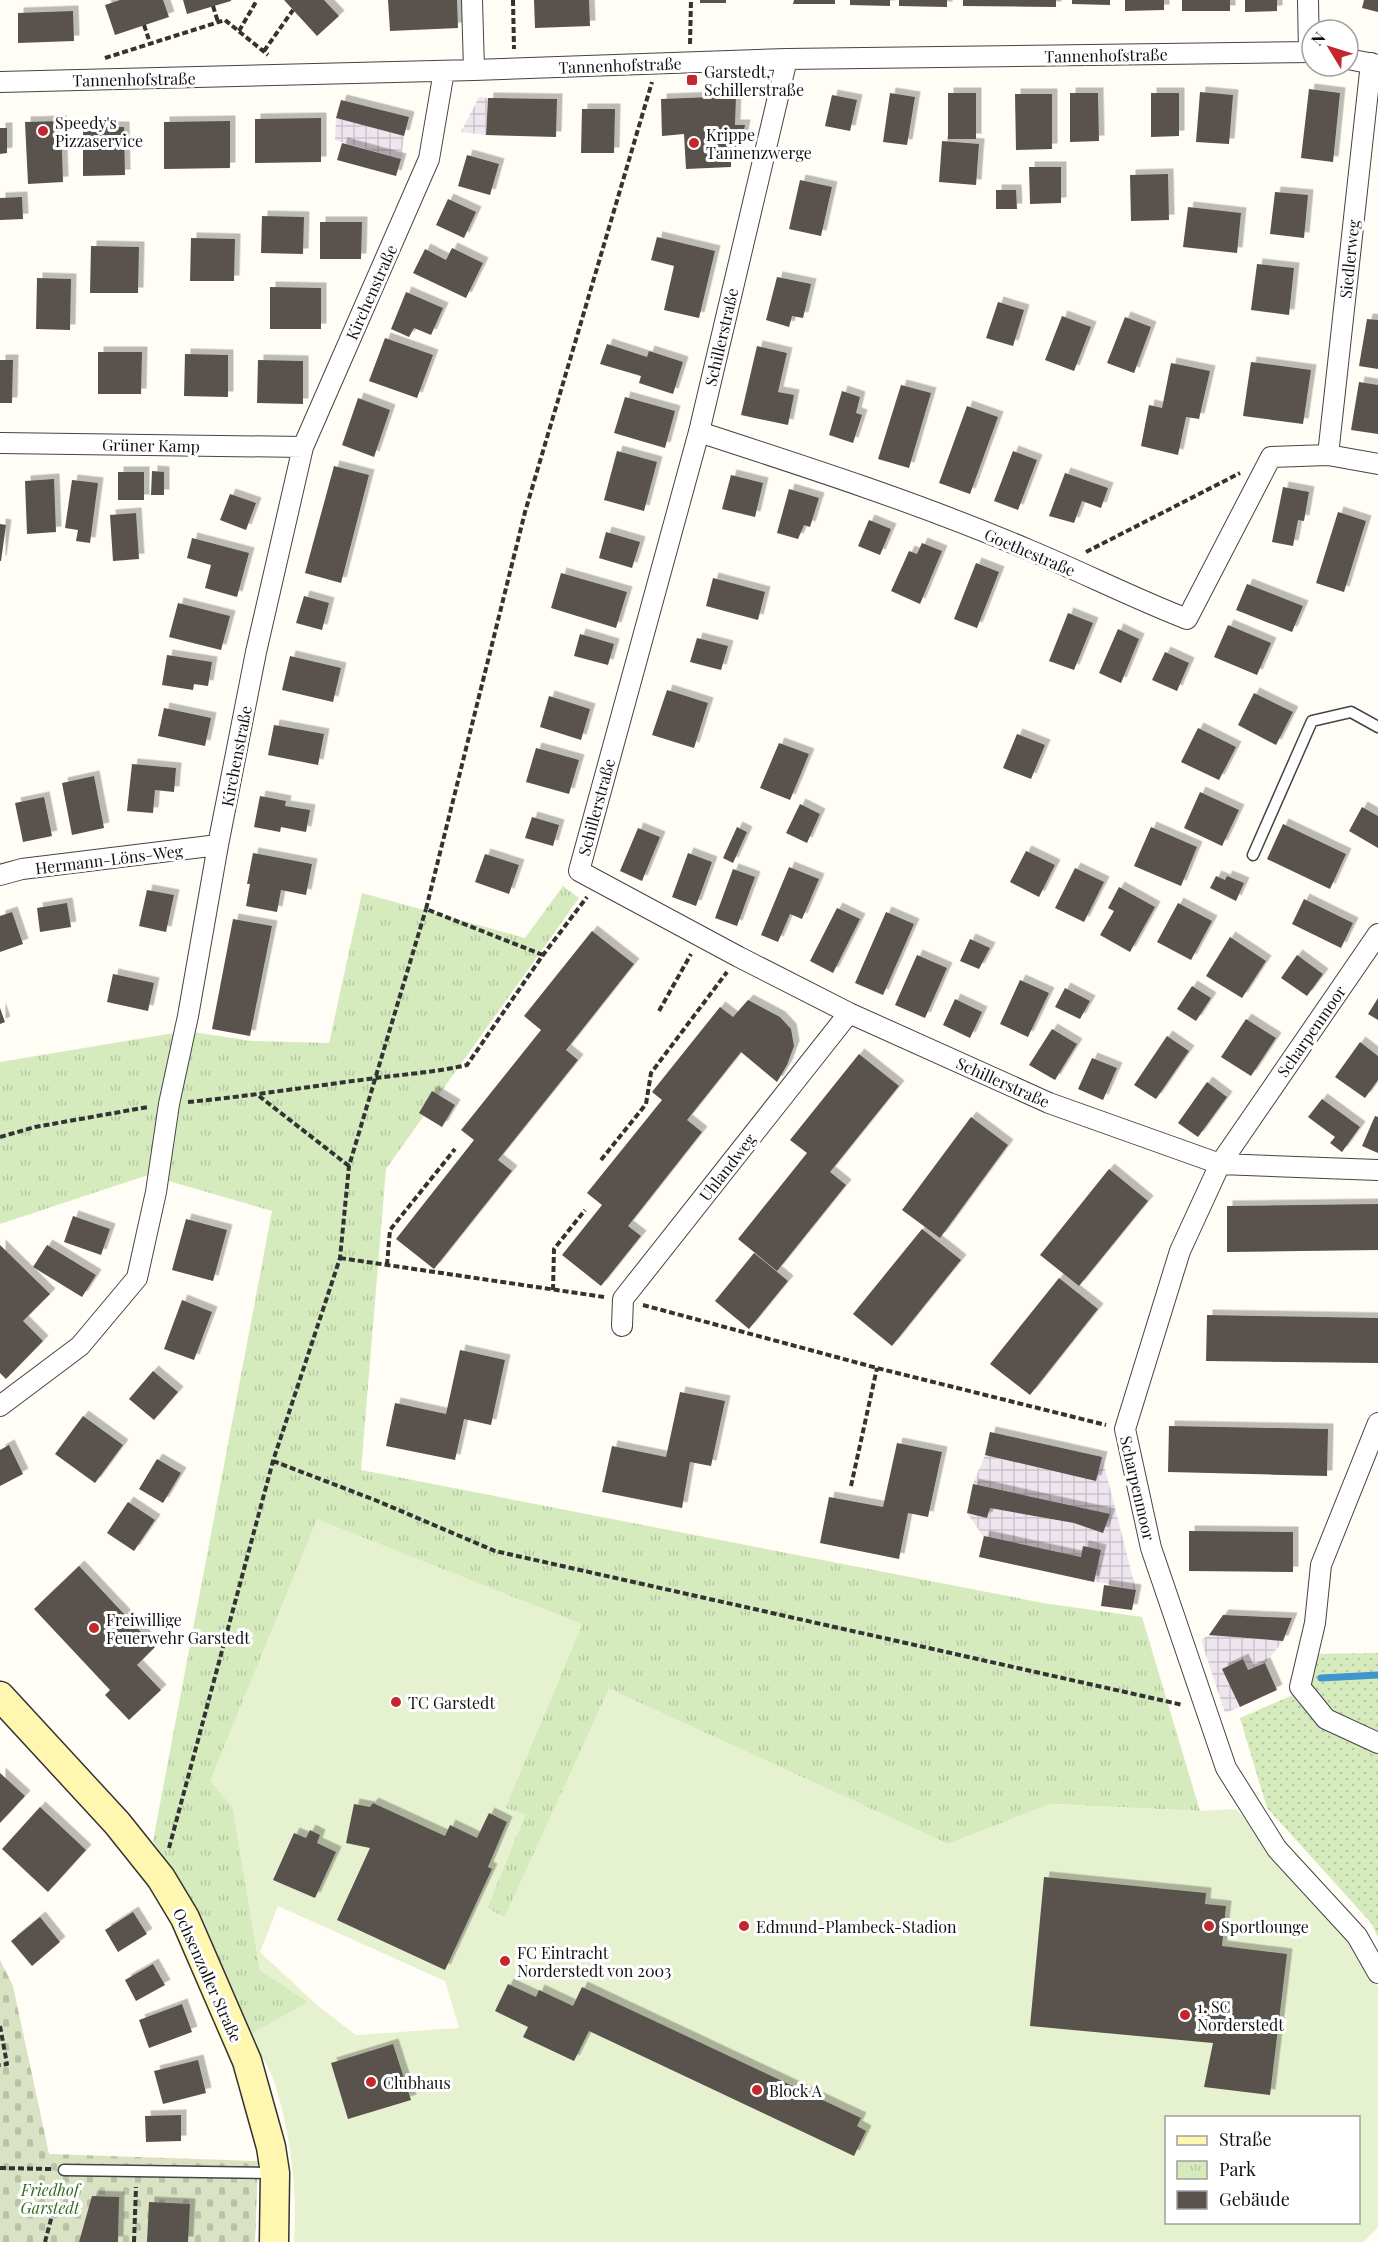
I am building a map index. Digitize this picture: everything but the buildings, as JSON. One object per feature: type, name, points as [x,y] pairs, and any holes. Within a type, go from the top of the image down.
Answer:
[{"type":"street","points":[[472,0],[474,70]]},
{"type":"street","points":[[1308,0],[1309,18]]},
{"type":"street","name":"Tannenhofstraße","points":[[0,82],[444,71],[787,59],[1300,52]]},
{"type":"street","name":"Schillerstraße","points":[[787,59],[699,432],[579,871],[849,1013],[1049,1103],[1220,1164],[1378,1170]]},
{"type":"street","points":[[1360,61],[1375,64]]},
{"type":"street","name":"Siedlerweg","points":[[1328,455],[1375,64]]},
{"type":"street","name":"Kirchenstraße","points":[[0,1406],[80,1346],[137,1278],[156,1191],[169,1104],[188,1016],[218,845],[256,652],[303,447],[429,159],[444,71]]},
{"type":"street","name":"Goethestraße","points":[[699,432],[866,487],[1029,550],[1187,619],[1271,457]]},
{"type":"street","name":"Grüner Kamp","points":[[0,443],[303,447]]},
{"type":"street","points":[[1271,457],[1328,455],[1378,464]]},
{"type":"street","name":"Hermann-Löns-Weg","points":[[0,875],[22,869],[218,845]]},
{"type":"street","name":"Scharpenmoor","points":[[1378,934],[1220,1164],[1180,1251],[1125,1429],[1151,1548],[1226,1768],[1277,1849],[1357,1936],[1378,1973]]},
{"type":"street","name":"Uhlandweg","points":[[622,1299],[849,1013]]},
{"type":"street","points":[[622,1299],[622,1326]]},
{"type":"street","points":[[1378,1423],[1321,1565],[1315,1623],[1300,1687],[1326,1719],[1378,1743]]},
{"type":"street","name":"Ochsenzoller Straße","points":[[0,1696],[117,1823],[161,1878],[185,1918],[247,2061],[271,2146],[275,2173],[274,2242]]},
{"type":"lane","points":[[1253,855],[1312,721],[1351,712],[1378,727]]},
{"type":"lane","points":[[64,2170],[275,2173]]},
{"type":"path","points":[[239,31],[257,0]]},
{"type":"path","points":[[513,0],[515,68]]},
{"type":"path","points":[[691,0],[691,20]]},
{"type":"path","points":[[213,6],[218,22]]},
{"type":"path","points":[[264,51],[293,10]]},
{"type":"path","points":[[102,58],[225,20],[293,75]]},
{"type":"path","points":[[144,26],[150,43]]},
{"type":"path","points":[[161,1878],[273,1461],[340,1258],[349,1166],[426,909],[525,512],[658,63]]},
{"type":"path","points":[[1062,565],[1271,457]]},
{"type":"path","points":[[0,1137],[35,1127],[169,1104],[259,1096],[377,1078],[443,1071],[467,1065],[543,955],[587,897],[579,871]]},
{"type":"path","points":[[426,909],[543,955]]},
{"type":"path","points":[[659,1011],[701,937]]},
{"type":"path","points":[[601,1160],[646,1104],[651,1073],[739,957]]},
{"type":"path","points":[[259,1096],[349,1166]]},
{"type":"path","points":[[387,1265],[390,1230],[455,1149]]},
{"type":"path","points":[[553,1290],[554,1248],[585,1210]]},
{"type":"path","points":[[340,1258],[622,1299],[877,1368],[1125,1429]]},
{"type":"path","points":[[851,1486],[877,1368]]},
{"type":"path","points":[[273,1461],[375,1500],[495,1551],[1208,1711]]},
{"type":"path","points":[[0,2026],[7,2064],[0,2065]]},
{"type":"path","points":[[0,2168],[64,2170],[45,2242]]},
{"type":"path","points":[[134,2242],[137,2171]]},
{"type":"shaded area","points":[[479,97],[488,98],[486,135],[461,132]]},
{"type":"shaded area","points":[[336,118],[404,136],[401,159],[335,140]]},
{"type":"shaded area","points":[[990,1432],[1102,1457],[1136,1590],[979,1557],[983,1536],[967,1513],[973,1484],[985,1455]]},
{"type":"shaded area","points":[[1209,1635],[1283,1641],[1265,1663],[1248,1670],[1243,1659],[1240,1707],[1225,1713],[1201,1640]]},
{"type":"green space","points":[[563,886],[579,898],[386,1169],[361,1470],[1043,1603],[1142,1617],[1200,1811],[1051,1804],[948,1844],[609,1689],[505,1918],[487,1908],[525,1815],[505,1808],[582,1624],[233,1808],[260,1970],[309,2002],[249,2035],[202,1916],[153,1841],[272,1211],[148,1175],[0,1224],[0,1062],[186,1031],[252,1041],[329,1043],[362,893],[525,938]]},
{"type":"green space","points":[[317,1519],[582,1624],[505,1808],[525,1814],[487,1908],[504,1918],[609,1689],[948,1844],[1051,1804],[1200,1811],[1236,1809],[1351,1940],[1378,1987],[1378,2227],[1363,2242],[294,2242],[295,2201],[292,2160],[280,2100],[272,2075],[249,2035],[308,2002],[260,1970],[233,1808],[210,1781]],"holes":[[[278,1906],[445,1981],[459,2028],[356,2035],[319,2007],[260,1952]]]},
{"type":"green space","points":[[1378,1653],[1378,1938],[1372,1924],[1267,1808],[1240,1718],[1309,1688],[1317,1654]]},
{"type":"green space","name":"Friedhof Garstedt","points":[[0,1960],[13,1986],[49,2154],[258,2161],[255,2242],[0,2242]]},
{"type":"waterway","points":[[1321,1678],[1378,1675]]},
{"type":"place","name":"Garstedt, Schillerstraße","points":[[692,80]]},
{"type":"place","name":"Speedy's Pizzaservice","points":[[43,131]]},
{"type":"place","name":"Krippe Tannenzwerge","points":[[694,143]]},
{"type":"place","name":"Freiwillige Feuerwehr Garstedt","points":[[94,1628]]},
{"type":"place","name":"TC Garstedt","points":[[396,1702]]},
{"type":"place","name":"Edmund-Plambeck-Stadion","points":[[744,1926]]},
{"type":"place","name":"Sportlounge","points":[[1209,1926]]},
{"type":"place","name":"FC Eintracht Norderstedt von 2003","points":[[505,1961]]},
{"type":"place","name":"1. SC Norderstedt","points":[[1185,2015]]},
{"type":"place","name":"Clubhaus","points":[[371,2082]]},
{"type":"place","name":"Block A","points":[[757,2090]]}]
